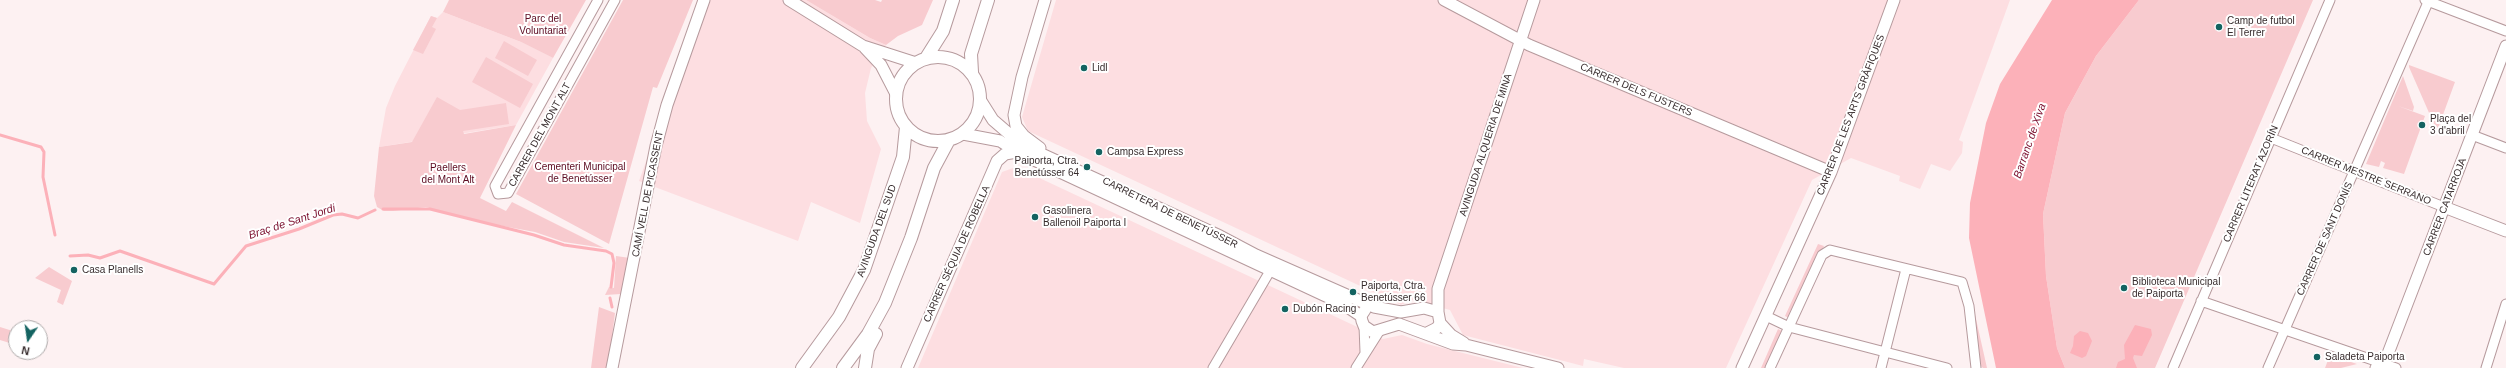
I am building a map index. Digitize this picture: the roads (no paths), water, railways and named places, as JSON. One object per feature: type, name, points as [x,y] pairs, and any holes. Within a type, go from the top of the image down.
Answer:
[{"type":"main road","points":[[921,61],[951,58],[972,72],[977,81],[981,101],[976,119],[963,134],[948,140],[925,140],[906,127],[900,117],[896,94],[899,82],[906,71],[921,61],[943,31],[953,0]]},
{"type":"main road","points":[[972,72],[971,54],[988,0]]},
{"type":"main road","name":"AVINGUDA DEL SUD","points":[[802,368],[839,317],[864,270],[903,157],[906,127]]},
{"type":"main road","points":[[843,368],[868,334],[885,303],[908,244],[934,168],[948,140]]},
{"type":"main road","points":[[865,368],[868,349],[882,323],[885,303]]},
{"type":"street","name":"CARRER DEL MONT ALT","points":[[598,0],[495,186],[498,194],[508,193],[612,1]]},
{"type":"street","name":"CAMÍ VELL DE PICASSENT","points":[[612,368],[656,146],[667,105],[704,0]]},
{"type":"street","points":[[789,0],[863,46],[881,65],[896,94]]},
{"type":"street","points":[[1045,0],[1014,115],[1016,126],[1024,136],[1049,156]]},
{"type":"street","name":"CARRER DELS FUSTERS","points":[[1444,0],[1520,41],[1831,172]]},
{"type":"street","name":"AVINGUDA ALQUERIA DE MINA","points":[[1424,308],[1438,289],[1534,0]]},
{"type":"street","name":"CARRER DE LES ARTS GRÀFIQUES","points":[[1742,368],[1831,172],[1894,0]]},
{"type":"street","name":"CARRER LITERAT AZORÍN","points":[[2172,368],[2330,0]]},
{"type":"street","points":[[2427,0],[2506,30]]},
{"type":"street","name":"CARRER DE SANT DONÍS","points":[[2268,368],[2427,0]]},
{"type":"street","points":[[863,46],[921,61]]},
{"type":"street","name":"CARRER CATARROJA","points":[[2381,367],[2506,46]]},
{"type":"street","name":"CARRETERA DE BENETÚSSER","points":[[981,101],[993,120],[1004,132],[1022,145],[1049,156],[1220,236],[1256,255],[1284,266],[1374,307],[1401,312],[1424,308],[1439,317],[1451,335],[1466,345]]},
{"type":"street","name":"CARRETERA DE BENETÚSSER","points":[[963,134],[995,139],[1017,152],[1343,304],[1363,321],[1373,332],[1399,324],[1427,333],[1437,339],[1466,345],[1541,366],[1558,368]]},
{"type":"street","points":[[2472,135],[2506,148]]},
{"type":"street","name":"CARRER MESTRE SERRANO","points":[[2271,138],[2506,231]]},
{"type":"street","name":"CARRER SÉQUIA DE ROBELLA","points":[[907,368],[990,177],[1005,154],[1017,152]]},
{"type":"street","points":[[1770,368],[1826,251],[1830,250],[1958,281],[1963,285],[1969,306],[1976,368]]},
{"type":"street","points":[[1881,368],[1906,269]]},
{"type":"street","points":[[1213,368],[1270,271]]},
{"type":"street","name":"AVINGUDA ALQUERIA DE MINA","points":[[1438,289],[1439,317]]},
{"type":"street","points":[[2201,301],[2285,330],[2381,367],[2396,368]]},
{"type":"street","points":[[2486,368],[2506,304]]},
{"type":"street","points":[[1365,352],[1363,321],[1367,308],[1374,307]]},
{"type":"street","points":[[1766,316],[1790,327],[1947,368]]},
{"type":"street","points":[[1427,333],[1433,332],[1439,317]]},
{"type":"street","points":[[1356,368],[1365,352],[1371,347],[1380,330]]},
{"type":"water","name":"Barranc de Xiva","points":[[2052,0],[2139,0],[2096,56],[2065,113],[2043,214],[2046,276],[2057,348],[2065,368],[1996,368],[1969,238],[1970,203],[1986,123],[2000,84]]},
{"type":"water","points":[[2135,325],[2151,329],[2152,335],[2142,356],[2134,355],[2133,358],[2137,368],[2116,368],[2118,362],[2125,359],[2124,345]]},
{"type":"water","points":[[2080,331],[2088,333],[2092,341],[2086,356],[2082,358],[2070,353],[2073,346],[2074,336]]},
{"type":"waterway","name":"Braç de Sant Jordi","points":[[0,135],[41,147],[44,152],[43,177],[55,235]]},
{"type":"waterway","name":"Braç de Sant Jordi","points":[[383,209],[430,209],[534,235],[564,245],[606,251],[612,254],[614,263],[611,287]]},
{"type":"waterway","name":"Braç de Sant Jordi","points":[[70,256],[88,255],[100,258],[120,251],[214,284],[246,246],[299,229],[333,215],[342,214],[358,218],[375,210]]},
{"type":"waterway","name":"Braç de Sant Jordi","points":[[610,298],[612,307]]},
{"type":"place","name":"Camp de futbol El Terrer","points":[[2219,27]]},
{"type":"place","name":"Lidl","points":[[1084,68]]},
{"type":"place","name":"Plaça del 3 d'abril","points":[[2422,125]]},
{"type":"place","name":"Campsa Express","points":[[1099,152]]},
{"type":"place","name":"Paiporta, Ctra. Benetússer 64","points":[[1087,167]]},
{"type":"place","name":"Gasolinera Ballenoil Paiporta I","points":[[1035,217]]},
{"type":"place","name":"Casa Planells","points":[[74,270]]},
{"type":"place","name":"Biblioteca Municipal de Paiporta","points":[[2124,288]]},
{"type":"place","name":"Paiporta, Ctra. Benetússer 66","points":[[1353,292]]},
{"type":"place","name":"Dubón Racing","points":[[1285,309]]},
{"type":"place","name":"Saladeta Paiporta","points":[[2317,357]]},
{"type":"park label","name":"Parc del Voluntariat","points":[[543,24]]},
{"type":"park label","name":"Cementeri Municipal de Benetússer","points":[[580,172]]},
{"type":"park label","name":"Paellers del Mont Alt","points":[[448,174]]}]
